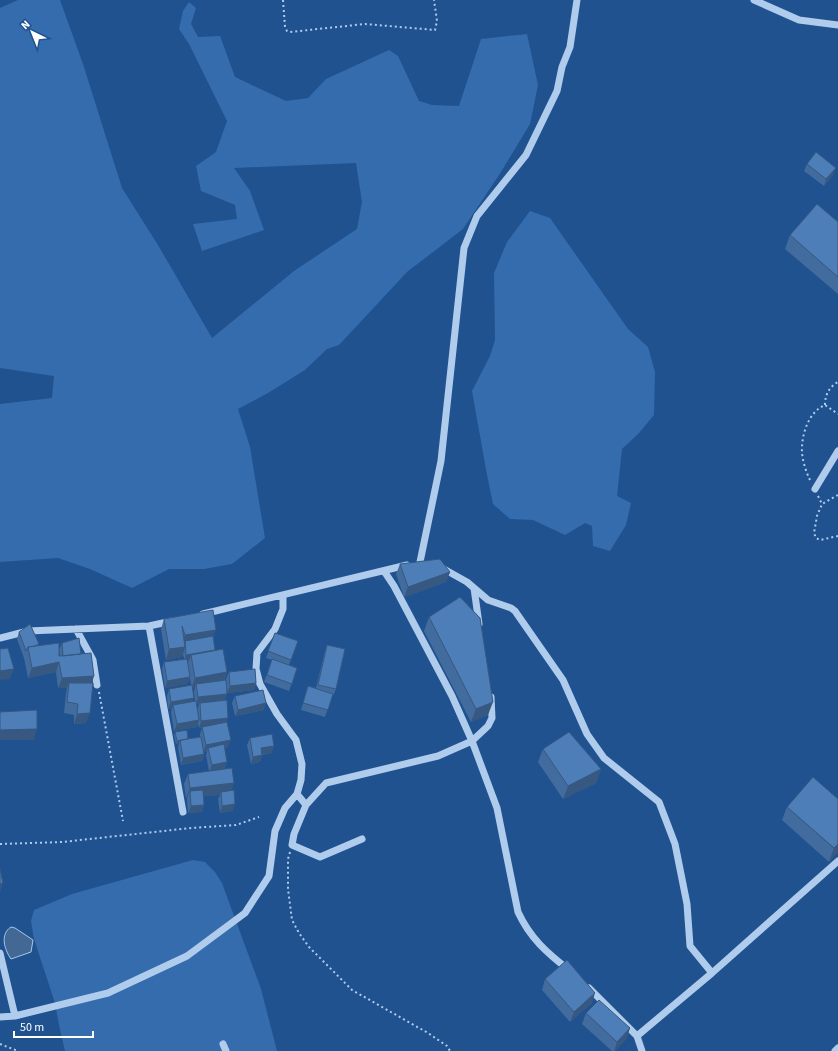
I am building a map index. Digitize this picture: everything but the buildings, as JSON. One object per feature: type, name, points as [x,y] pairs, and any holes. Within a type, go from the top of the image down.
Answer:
[{"type":"street","points":[[426,563],[441,461],[464,248],[477,216],[526,155],[557,91],[562,67],[570,47],[577,0]]},
{"type":"street","points":[[754,0],[799,20],[838,25]]},
{"type":"street","points":[[815,489],[838,451]]},
{"type":"street","points":[[194,616],[384,571],[426,563],[439,566],[467,582],[488,600],[511,608],[515,611],[563,680],[587,734],[604,758],[658,802],[675,844],[687,904],[690,946],[712,974]]},
{"type":"street","points":[[384,571],[394,586],[452,696],[472,740],[496,808],[518,912],[524,926],[546,952],[574,974]]},
{"type":"street","points":[[474,588],[480,634]]},
{"type":"street","points":[[0,1017],[15,1016],[108,994],[187,956],[245,913],[269,876],[275,830],[285,808],[297,794],[301,780],[302,764],[296,740],[260,684],[256,669],[257,653],[275,629],[283,609],[283,596]]},
{"type":"street","points":[[0,638],[28,631],[149,626],[178,620]]},
{"type":"street","points":[[149,626],[183,812]]},
{"type":"street","points":[[76,629],[93,660],[97,685]]},
{"type":"street","points":[[362,839],[320,857],[292,845],[294,834],[306,805],[326,783],[438,756],[472,740],[488,726],[492,718],[490,687]]},
{"type":"street","points":[[297,794],[306,805]]},
{"type":"street","points":[[637,1036],[712,974],[838,861]]},
{"type":"street","points":[[0,953],[15,1016]]},
{"type":"street","points":[[585,984],[637,1036],[642,1051]]},
{"type":"street","points":[[835,1051],[838,1048]]},
{"type":"path","points":[[283,0],[284,27],[290,32],[366,24],[435,30],[437,21],[434,0]]},
{"type":"path","points":[[825,405],[825,397],[832,386],[838,382]]},
{"type":"path","points":[[825,405],[838,414]]},
{"type":"path","points":[[822,504],[806,472],[802,453],[804,432],[812,416],[825,405]]},
{"type":"path","points":[[838,495],[822,504],[817,516],[814,533],[816,538],[820,540],[838,536]]},
{"type":"path","points":[[97,685],[123,821]]},
{"type":"path","points":[[0,844],[62,842],[192,828],[236,825],[259,817]]},
{"type":"path","points":[[292,845],[288,860],[288,889],[292,920],[309,947],[352,990],[428,1033],[446,1046],[450,1051]]},
{"type":"path","points":[[0,1044],[18,1051]]},
{"type":"shaded area","points":[[18,0],[60,0],[83,64],[122,188],[158,245],[212,338],[294,271],[357,229],[362,202],[356,163],[234,168],[250,191],[264,230],[202,251],[193,224],[237,219],[235,205],[201,191],[196,166],[216,152],[227,121],[189,44],[179,29],[183,11],[189,2],[196,8],[191,24],[198,37],[220,36],[235,77],[286,101],[308,98],[326,79],[389,50],[398,56],[419,101],[432,105],[459,106],[481,39],[527,34],[538,85],[530,124],[501,172],[463,229],[407,272],[339,345],[327,349],[305,370],[268,393],[238,409],[250,447],[265,538],[232,564],[204,569],[169,569],[132,588],[90,569],[58,558],[0,562],[0,404],[52,398],[54,376],[0,368],[0,8]]},
{"type":"shaded area","points":[[530,211],[550,218],[628,329],[648,347],[655,372],[654,415],[639,433],[622,449],[617,496],[631,503],[626,525],[610,551],[593,546],[592,526],[585,523],[565,535],[533,520],[510,519],[493,504],[472,391],[490,356],[495,340],[494,273],[507,242]]},
{"type":"shaded area","points":[[193,860],[205,862],[215,872],[222,883],[261,989],[277,1051],[65,1051],[55,1003],[34,939],[31,921],[34,910],[72,894]]},
{"type":"shaded area","points":[[11,927],[33,940],[31,952],[11,959],[6,951],[4,938],[5,934]]}]
